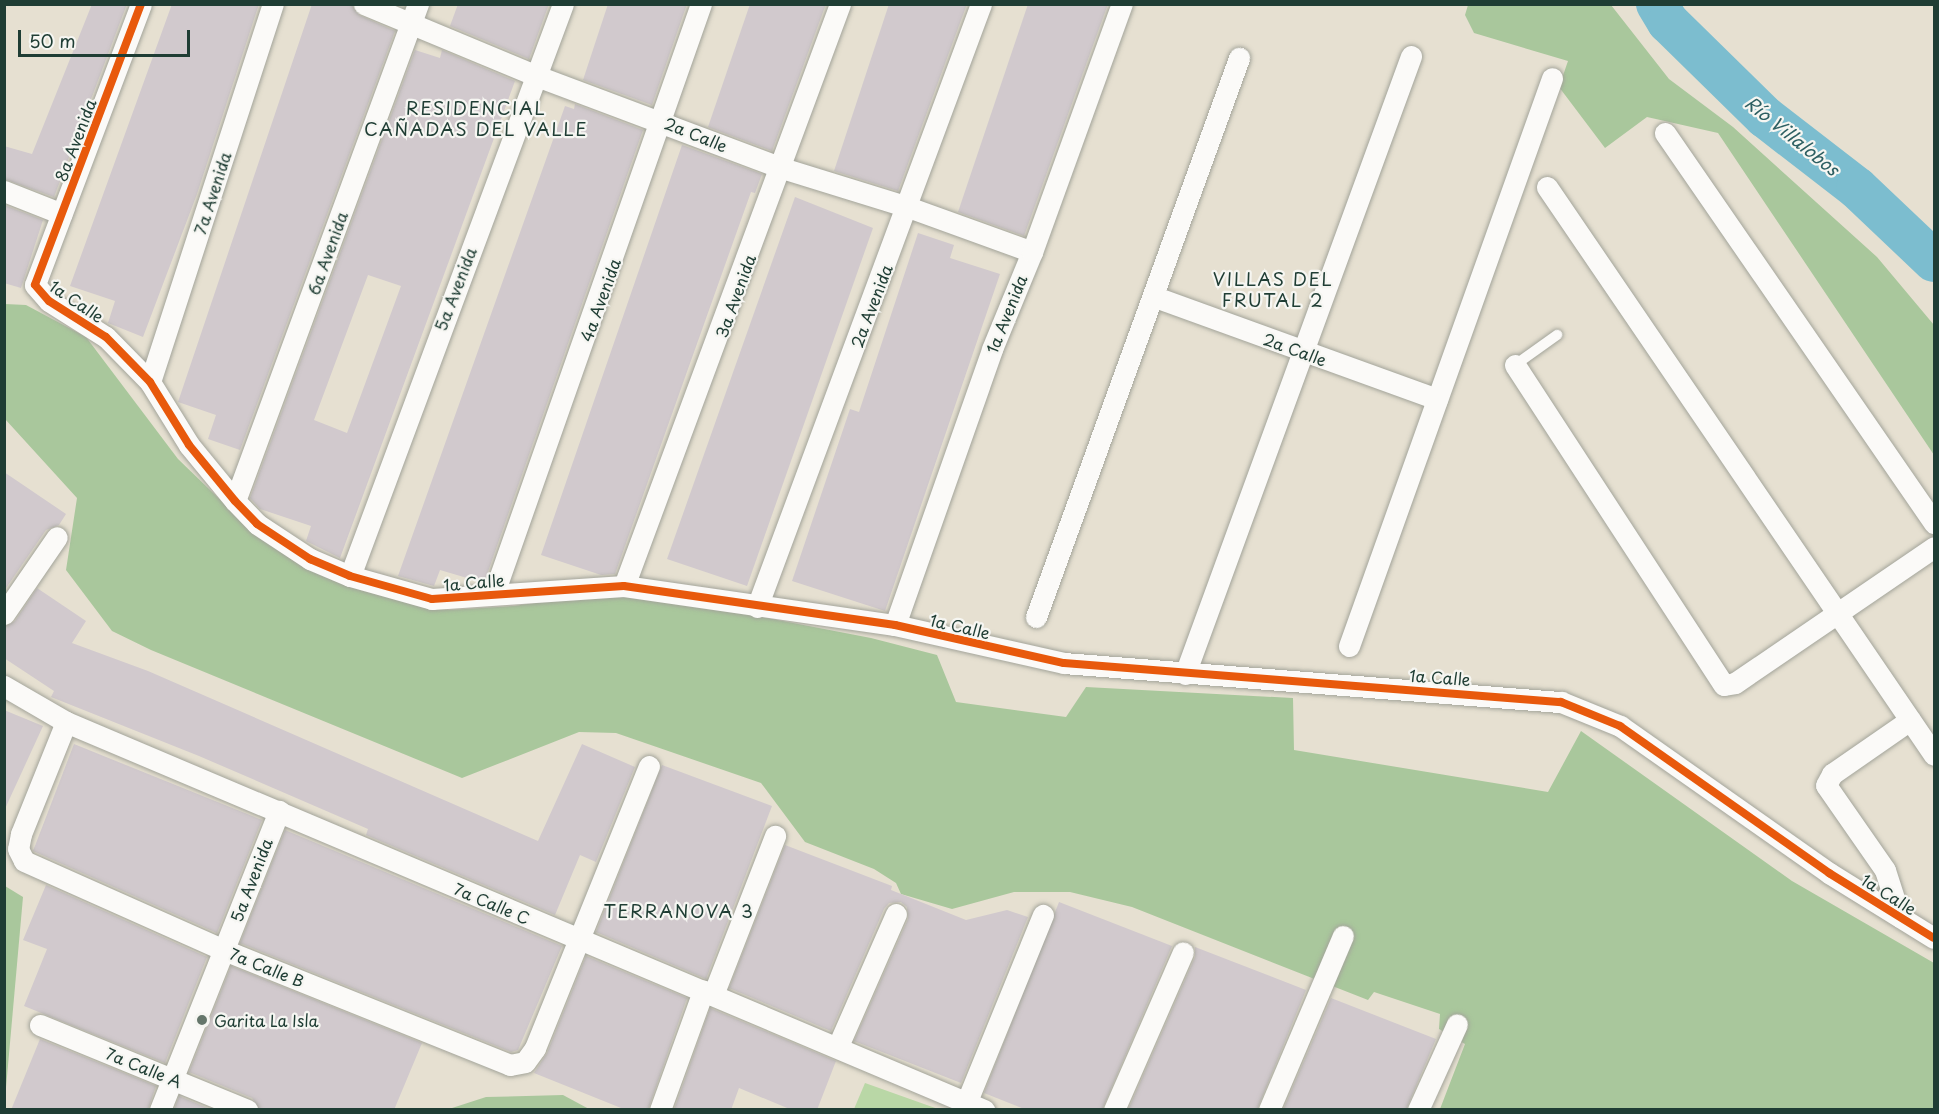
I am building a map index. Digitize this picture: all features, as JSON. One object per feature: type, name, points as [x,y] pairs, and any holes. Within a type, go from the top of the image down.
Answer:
[{"type":"street","name":"8a Avenida","points":[[35,285],[141,4]]},
{"type":"street","name":"7a Avenida","points":[[150,381],[273,4]]},
{"type":"street","name":"2a Calle","points":[[364,4],[415,14],[537,76],[663,121],[782,168],[908,207],[1032,252]]},
{"type":"street","name":"5a Avenida","points":[[350,576],[563,4]]},
{"type":"street","name":"4a Avenida","points":[[494,593],[663,121],[701,4]]},
{"type":"street","name":"3a Avenida","points":[[624,586],[782,168],[840,4]]},
{"type":"street","name":"2a Avenida","points":[[757,607],[908,207],[981,4]]},
{"type":"street","name":"1a Avenida","points":[[895,625],[992,349],[1032,252],[1122,4]]},
{"type":"street","name":"6a Avenida","points":[[235,501],[415,14]]},
{"type":"street","points":[[1185,674],[1300,352],[1411,56]]},
{"type":"street","points":[[1036,617],[1155,297],[1239,58]]},
{"type":"street","points":[[1349,646],[1552,78]]},
{"type":"street","points":[[1665,133],[1935,523]]},
{"type":"street","points":[[1547,187],[1836,614],[1935,755]]},
{"type":"street","points":[[4,191],[62,214]]},
{"type":"street","name":"1a Calle","points":[[35,285],[49,301],[106,337],[150,381],[189,445],[257,524],[286,544],[350,576],[432,599],[624,586],[757,607],[895,625],[1064,663],[1185,674],[1523,696],[1578,707],[1620,726],[1829,873],[1935,938]]},
{"type":"street","name":"2a Calle","points":[[1155,297],[1300,352],[1437,399]]},
{"type":"street","points":[[1515,365],[1724,685],[1736,683],[1935,547]]},
{"type":"street","points":[[4,614],[57,537]]},
{"type":"street","name":"7a Calle C","points":[[4,687],[66,722],[975,1105]]},
{"type":"street","points":[[1900,917],[1885,870],[1826,785],[1832,774],[1910,720]]},
{"type":"street","name":"7a Calle B","points":[[66,722],[21,834],[20,854],[31,865],[224,950],[500,1062],[521,1064],[535,1048],[579,940]]},
{"type":"street","points":[[579,940],[649,766]]},
{"type":"street","name":"5a Avenida","points":[[160,1110],[279,811]]},
{"type":"street","points":[[660,1110],[775,836]]},
{"type":"street","points":[[838,1046],[896,914]]},
{"type":"street","points":[[975,1105],[1043,915]]},
{"type":"street","points":[[1269,1110],[1343,936]]},
{"type":"street","points":[[1114,1110],[1183,952]]},
{"type":"street","points":[[1418,1110],[1457,1024]]},
{"type":"street","name":"7a Calle A","points":[[40,1025],[247,1110]]},
{"type":"lane","points":[[1515,365],[1557,335]]},
{"type":"green space","points":[[1468,5],[1611,5],[1669,79],[1733,127],[1877,257],[1934,325],[1934,455],[1718,133],[1647,117],[1605,148],[1559,87],[1568,61],[1474,33],[1465,15]]},
{"type":"green space","points":[[5,304],[26,305],[86,337],[178,459],[239,518],[368,588],[415,605],[449,610],[514,606],[607,592],[690,603],[871,638],[937,655],[956,702],[1066,717],[1086,687],[1293,698],[1294,750],[1548,792],[1581,731],[1792,881],[1934,963],[1934,1109],[1440,1109],[1465,1044],[1439,1029],[1440,1014],[1374,992],[1368,1000],[1132,907],[1070,892],[1014,892],[952,909],[901,894],[896,883],[874,869],[805,842],[761,783],[616,733],[579,732],[462,778],[151,650],[112,631],[66,570],[77,498],[5,419]]},
{"type":"green space","points":[[5,886],[23,897],[5,1099]]},
{"type":"green space","points":[[865,1083],[938,1109],[854,1109]]},
{"type":"green space","points":[[563,1095],[589,1109],[449,1109],[486,1097]]},
{"type":"building","points":[[92,4],[127,4],[54,197],[4,179],[4,146],[32,154]]},
{"type":"building","points":[[172,4],[259,4],[197,194],[143,337],[108,323],[115,301],[70,286]]},
{"type":"building","points":[[312,4],[351,4],[359,15],[395,31],[240,450],[208,439],[216,415],[178,402]]},
{"type":"building","points":[[458,4],[549,4],[529,59],[450,26]]},
{"type":"building","points":[[608,4],[687,4],[652,105],[583,80]]},
{"type":"building","points":[[750,4],[826,4],[772,151],[708,127]]},
{"type":"building","points":[[889,4],[967,4],[898,191],[834,171]]},
{"type":"building","points":[[1028,4],[1108,4],[1024,236],[958,212]]},
{"type":"building","points":[[415,50],[440,58],[442,50],[515,81],[340,558],[306,541],[311,526],[260,509],[250,498]],"holes":[[[368,275],[401,286],[347,433],[314,420]]]},
{"type":"building","points":[[575,104],[643,130],[484,583],[440,570],[434,586],[398,576],[565,106],[574,109]]},
{"type":"building","points":[[682,145],[762,174],[755,193],[751,192],[615,574],[601,575],[541,555]]},
{"type":"building","points":[[795,197],[873,228],[747,586],[667,559]]},
{"type":"building","points":[[4,205],[43,220],[21,288],[4,283]]},
{"type":"building","points":[[918,233],[954,245],[950,258],[1000,274],[885,611],[792,581],[850,409],[859,412]]},
{"type":"building","points":[[4,472],[66,514],[59,525],[46,530],[4,591]]},
{"type":"building","points":[[37,588],[86,621],[72,643],[148,671],[538,841],[582,744],[635,767],[596,862],[580,855],[555,915],[366,835],[368,829],[199,756],[51,697],[54,691],[4,658],[4,627],[15,621]]},
{"type":"building","points":[[4,710],[43,726],[4,811]]},
{"type":"building","points":[[74,744],[262,820],[217,933],[33,851]]},
{"type":"building","points":[[662,765],[772,806],[706,979],[596,932]]},
{"type":"building","points":[[285,830],[562,946],[518,1050],[511,1052],[240,943]]},
{"type":"building","points":[[785,845],[892,886],[891,890],[966,920],[1007,910],[1028,917],[961,1083],[854,1041],[908,919],[907,907],[901,902],[889,903],[884,909],[831,1031],[729,988]]},
{"type":"building","points":[[46,885],[207,957],[165,1063],[24,1006],[47,949],[23,940]]},
{"type":"building","points":[[1059,902],[1172,946],[1102,1110],[1027,1110],[984,1093]]},
{"type":"building","points":[[1195,947],[1306,990],[1257,1110],[1128,1110],[1195,957]]},
{"type":"building","points":[[586,956],[687,998],[648,1110],[626,1110],[534,1073],[547,1053]]},
{"type":"building","points":[[231,966],[422,1043],[394,1110],[260,1110],[252,1098],[189,1072]]},
{"type":"building","points":[[1331,998],[1436,1039],[1406,1110],[1283,1110]]},
{"type":"building","points":[[710,1008],[836,1061],[817,1110],[792,1110],[739,1088],[731,1110],[674,1110]]},
{"type":"building","points":[[40,1039],[156,1086],[148,1110],[11,1110]]},
{"type":"building","points":[[179,1096],[212,1110],[174,1110]]},
{"type":"waterway","name":"Río Villalobos","points":[[1657,4],[1668,22],[1765,117],[1857,188],[1934,261]]},
{"type":"cycle path","points":[[141,4],[35,285],[49,301],[106,337],[150,382],[189,445],[235,501],[257,524],[310,559],[350,576],[432,599],[624,586],[895,625],[1064,663],[1561,702],[1620,726],[1829,873],[1934,938]]},
{"type":"place","name":"Garita La Isla","points":[[202,1020]]},
{"type":"district","name":"RESIDENCIAL CAÑADAS DEL VALLE","points":[[476,119]]},
{"type":"district","name":"VILLAS DEL FRUTAL 2","points":[[1273,290]]},
{"type":"district","name":"TERRANOVA 3","points":[[679,911]]}]
